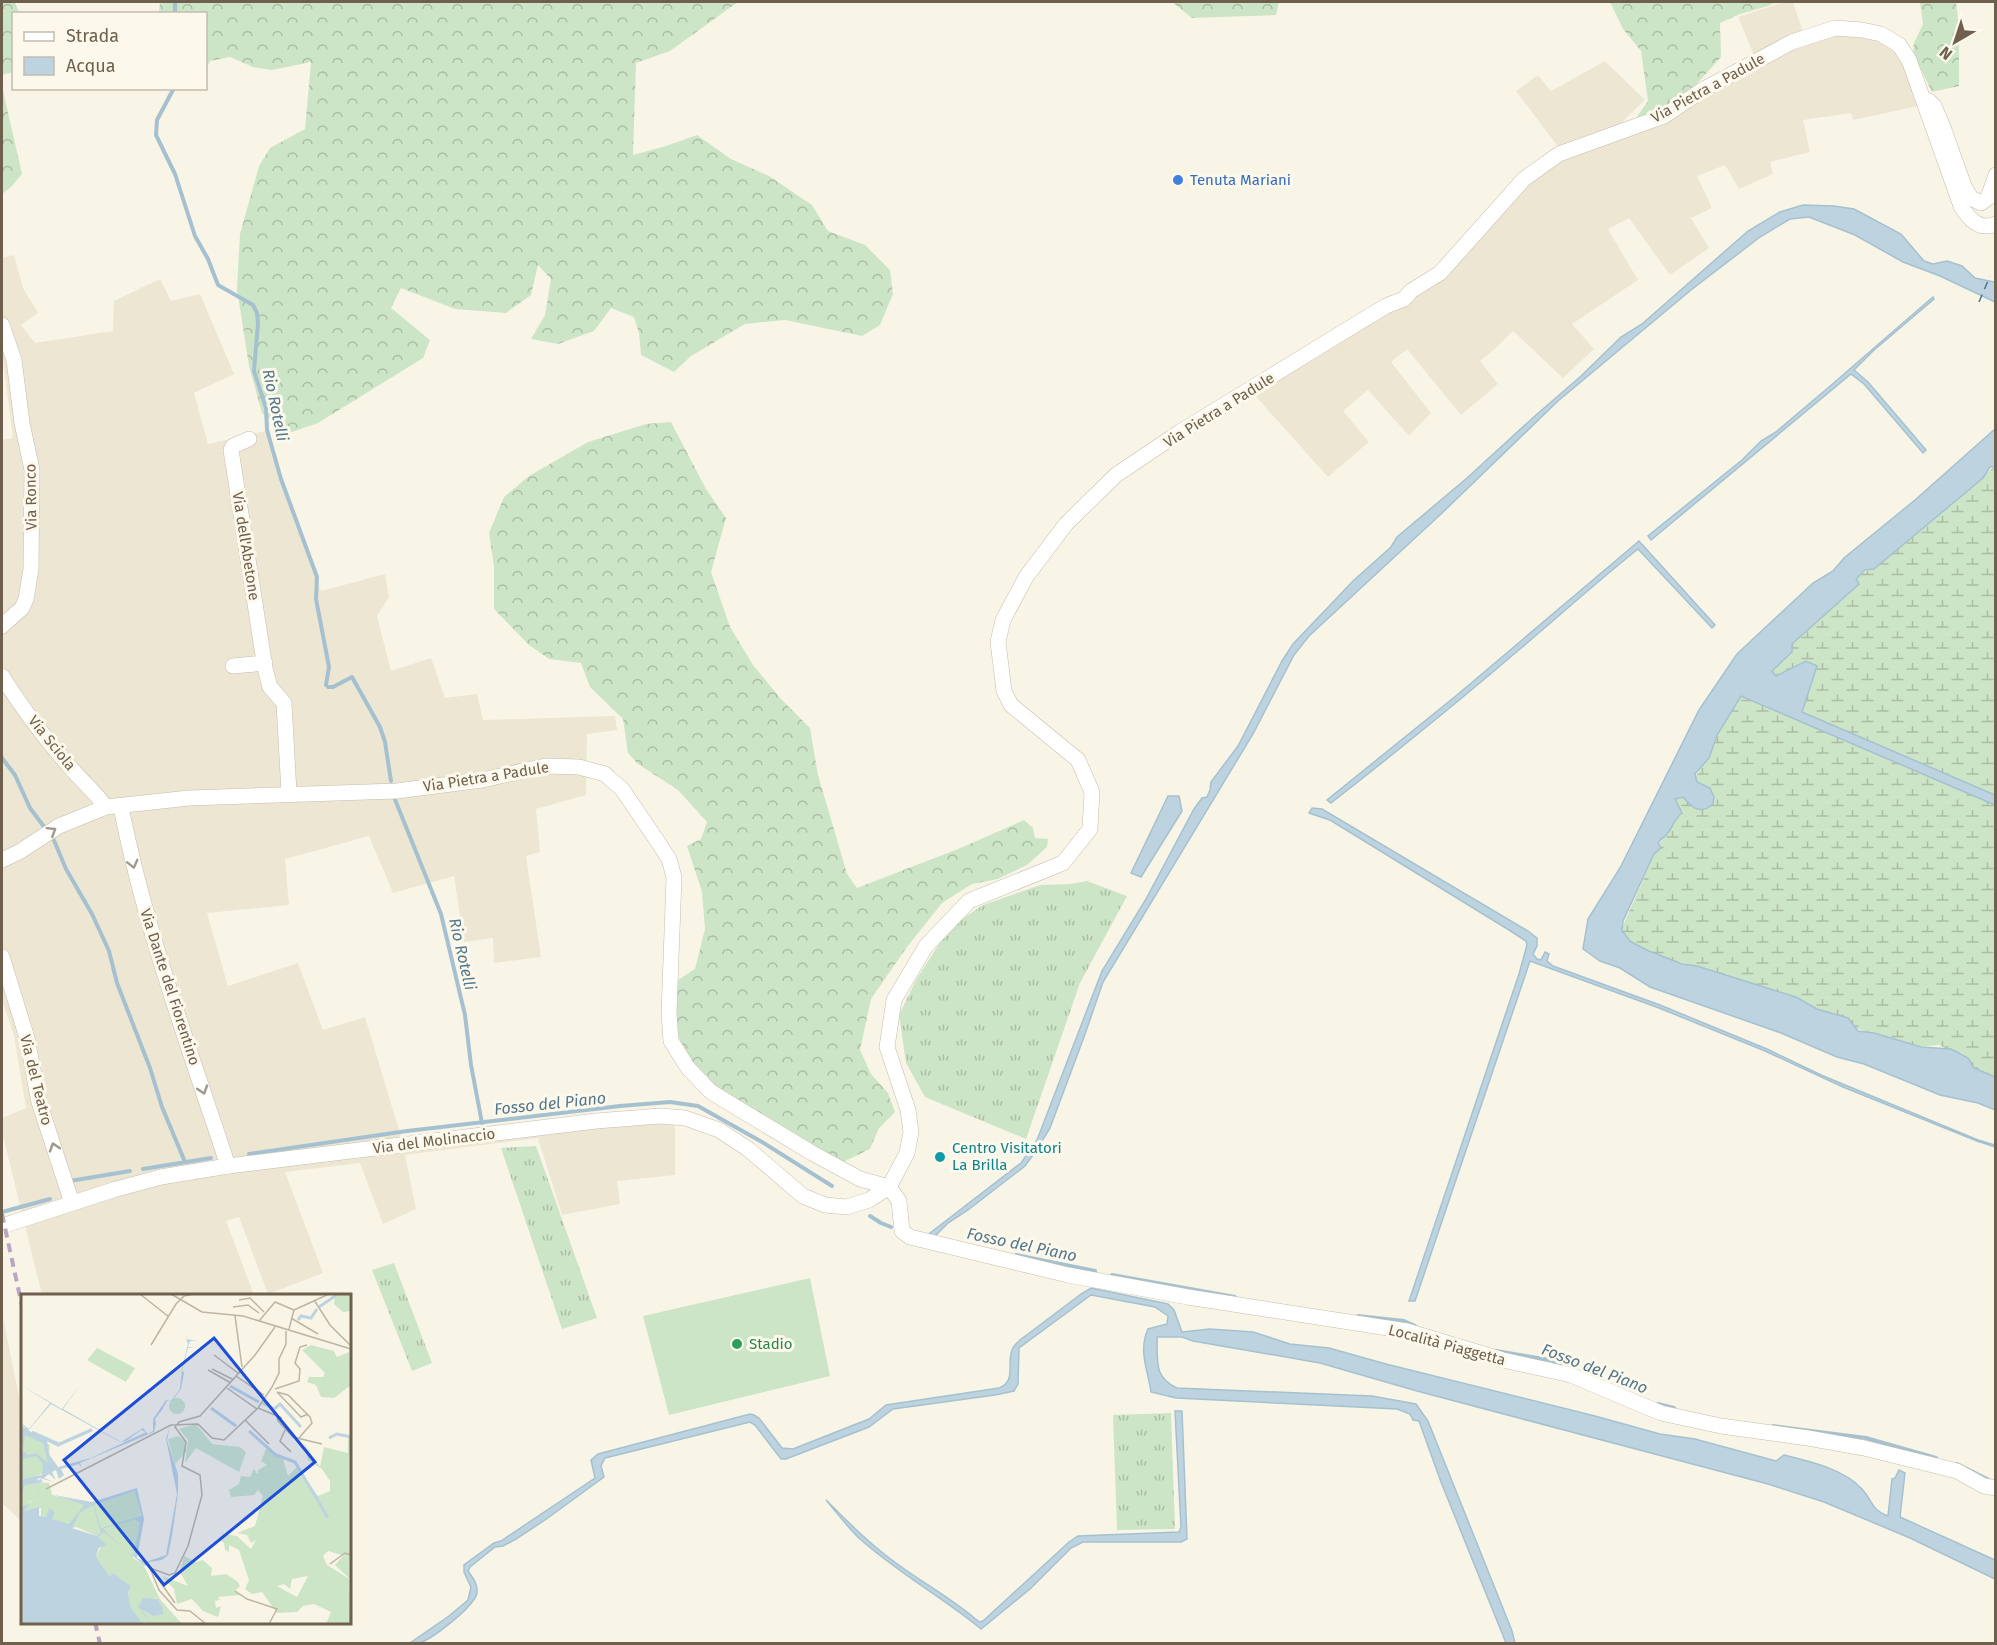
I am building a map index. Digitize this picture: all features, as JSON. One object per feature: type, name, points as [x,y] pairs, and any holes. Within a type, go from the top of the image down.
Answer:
[{"type":"street","name":"Via Pietra a Padule","points":[[2,860],[19,852],[59,826],[114,807],[189,798],[397,791],[482,780],[546,766],[579,767],[605,774],[622,789],[669,859],[674,877],[669,1014],[671,1041],[688,1068],[711,1092],[802,1147],[860,1179],[889,1187],[907,1152],[911,1132],[908,1110],[887,1047],[894,1000],[926,946],[969,901],[1064,864],[1090,829],[1092,792],[1078,760],[1011,705],[1003,685],[998,642],[1003,620],[1026,577],[1066,524],[1116,475],[1366,318],[1404,299],[1411,291],[1440,273],[1524,179],[1558,154],[1664,116],[1704,89],[1784,46],[1835,28],[1881,34],[1899,45],[1909,60],[1961,206],[1976,224],[1992,226],[1995,224]]},
{"type":"street","points":[[1919,91],[1934,106],[1964,186],[1971,198],[1981,203],[1988,198],[1995,175]]},
{"type":"street","name":"Via Ronco","points":[[2,325],[14,360],[22,423],[32,470],[31,569],[26,599],[22,608],[2,626]]},
{"type":"street","name":"Via dell'Abetone","points":[[249,439],[233,446],[231,450],[270,687],[284,703],[289,793]]},
{"type":"street","points":[[233,666],[265,663]]},
{"type":"street","name":"Via Sciola","points":[[2,675],[12,693],[70,767],[96,794],[114,807]]},
{"type":"street","name":"Via Dante del Fiorentino","points":[[114,807],[129,847],[147,917],[228,1166]]},
{"type":"street","name":"Via del Teatro","points":[[2,957],[27,1038],[39,1102],[72,1203]]},
{"type":"street","name":"Via del Molinaccio","points":[[2,1226],[161,1177],[228,1166],[574,1124],[660,1116],[684,1118],[719,1130],[748,1149],[803,1196],[825,1205],[847,1207],[869,1200],[889,1187]]},
{"type":"street","name":"Località Piaggetta","points":[[889,1187],[899,1201],[902,1231],[910,1237],[924,1241],[1068,1275],[1188,1297],[1407,1331],[1503,1360],[1571,1375],[1660,1413],[1721,1426],[1864,1448],[1957,1471],[1984,1486],[1995,1488]]},
{"type":"shaded area","points":[[1784,2],[1793,2],[1805,38],[1835,28],[1899,45],[1923,105],[1853,120],[1851,113],[1803,120],[1810,152],[1770,162],[1773,174],[1739,189],[1725,165],[1697,176],[1712,208],[1691,218],[1709,248],[1670,275],[1629,218],[1608,229],[1638,280],[1572,324],[1594,349],[1563,378],[1513,331],[1480,361],[1498,384],[1461,415],[1407,349],[1391,362],[1431,413],[1409,436],[1368,390],[1343,411],[1369,442],[1328,477],[1250,390],[1404,299],[1524,179],[1562,152],[1516,91],[1538,75],[1551,91],[1605,61],[1645,100],[1623,121],[1628,129],[1756,60],[1738,17]]},
{"type":"shaded area","points":[[14,255],[23,288],[38,313],[21,325],[35,343],[113,331],[114,301],[160,279],[171,301],[200,294],[234,374],[194,393],[208,444],[266,431],[321,591],[385,574],[389,597],[377,616],[391,671],[431,658],[445,698],[477,694],[483,720],[615,716],[617,730],[587,734],[586,795],[536,809],[540,852],[526,856],[541,957],[494,963],[493,938],[464,942],[454,876],[393,893],[369,836],[285,859],[289,905],[207,913],[228,986],[298,963],[323,1030],[365,1017],[401,1137],[671,1109],[675,1130],[675,1175],[617,1181],[620,1204],[562,1215],[538,1138],[405,1155],[416,1209],[383,1224],[360,1163],[285,1172],[323,1273],[268,1294],[239,1217],[226,1221],[254,1294],[42,1294],[2,1132],[2,1118],[26,1108],[14,1036],[2,999],[2,440],[13,438],[2,353],[2,258]]},
{"type":"shaded area","points":[[2,1312],[21,1406],[21,1521],[2,1503]]},
{"type":"green space","points":[[2,2],[15,2],[19,12],[12,12],[12,72],[2,75]]},
{"type":"green space","points":[[160,2],[738,2],[670,51],[636,63],[633,155],[697,135],[731,159],[769,176],[812,205],[828,231],[865,245],[890,270],[893,294],[880,325],[862,336],[785,320],[745,324],[691,356],[674,372],[641,355],[639,333],[634,317],[611,308],[594,331],[558,344],[531,339],[545,315],[551,279],[538,265],[531,295],[506,313],[455,309],[401,288],[391,308],[430,340],[423,358],[318,423],[286,434],[262,413],[249,366],[237,289],[240,234],[259,166],[270,148],[305,129],[311,62],[272,70],[253,67],[230,57],[210,61],[207,68],[207,12],[159,12]]},
{"type":"green space","points":[[1172,2],[1279,2],[1276,15],[1192,18]]},
{"type":"green space","points":[[1610,2],[1776,2],[1720,23],[1721,57],[1685,97],[1632,124],[1648,101],[1641,51],[1623,29]]},
{"type":"green space","points":[[1920,2],[1956,2],[1959,27],[1959,86],[1932,92],[1913,53],[1914,43],[1923,24]]},
{"type":"green space","points":[[2,86],[22,174],[2,194]]},
{"type":"green space","points":[[671,422],[706,489],[726,518],[711,572],[730,627],[753,665],[781,699],[810,728],[818,775],[847,874],[857,888],[958,849],[1024,820],[1033,828],[1035,838],[1048,839],[1047,847],[1027,865],[998,879],[972,884],[942,903],[907,947],[871,999],[860,1050],[871,1074],[888,1093],[895,1112],[879,1128],[870,1149],[841,1163],[705,1084],[682,1050],[676,1025],[678,980],[695,969],[705,929],[702,892],[687,846],[701,839],[707,822],[678,790],[638,764],[628,753],[623,719],[590,687],[581,663],[549,659],[529,645],[494,609],[494,566],[489,533],[504,497],[529,476],[588,442],[646,424]]},
{"type":"green space","points":[[1995,466],[1995,1077],[1976,1069],[1965,1057],[1939,1045],[1916,1047],[1855,1028],[1847,1019],[1725,975],[1657,956],[1635,946],[1621,930],[1659,844],[1679,813],[1674,800],[1694,779],[1707,759],[1726,717],[1761,668],[1772,670],[1792,653],[1791,643],[1843,589],[1866,571],[1875,568]]},
{"type":"green space","points":[[1087,881],[1127,896],[1080,983],[1026,1139],[925,1097],[906,1063],[899,1015],[916,980],[950,927],[983,905],[1040,885]]},
{"type":"green space","points":[[536,1146],[597,1318],[562,1329],[501,1148]]},
{"type":"green space","points":[[394,1263],[432,1363],[412,1371],[372,1270]]},
{"type":"green space","points":[[810,1278],[830,1376],[669,1415],[643,1316]]},
{"type":"green space","points":[[1171,1413],[1175,1529],[1117,1530],[1113,1415]]},
{"type":"water","points":[[1803,205],[1854,209],[1901,234],[1924,261],[1933,264],[1947,261],[1962,266],[1975,278],[1995,282],[1995,302],[1940,276],[1903,262],[1855,235],[1809,217],[1790,219],[1760,237],[1691,290],[1558,401],[1441,514],[1309,636],[1294,655],[1253,734],[1103,982],[1050,1128],[1036,1151],[1025,1166],[948,1223],[933,1238],[925,1237],[1021,1163],[1037,1140],[1102,971],[1146,899],[1194,809],[1202,798],[1207,797],[1211,782],[1238,746],[1293,644],[1353,581],[1391,547],[1397,537],[1467,478],[1621,337],[1642,324],[1748,231],[1780,212]]},
{"type":"water","points":[[1933,297],[1934,299],[1854,370],[1868,382],[1926,450],[1923,453],[1864,384],[1851,374],[1651,540],[1648,536],[1742,460],[1761,441],[1776,432]]},
{"type":"water","points":[[1995,429],[1995,467],[1990,467],[1983,478],[1874,569],[1865,570],[1856,579],[1859,584],[1792,644],[1792,652],[1772,671],[1776,676],[1806,661],[1817,666],[1802,712],[1995,795],[1995,805],[1741,696],[1717,735],[1709,758],[1695,774],[1697,782],[1710,788],[1714,797],[1713,804],[1701,810],[1693,807],[1683,797],[1675,799],[1682,813],[1658,843],[1661,848],[1654,854],[1623,921],[1622,931],[1631,942],[1682,964],[1697,966],[1796,997],[1817,1009],[1848,1018],[1858,1031],[1874,1033],[1921,1047],[1951,1049],[1968,1058],[1974,1068],[1995,1077],[1995,1110],[1978,1103],[1940,1095],[1864,1064],[1837,1057],[1781,1033],[1650,987],[1620,968],[1600,961],[1583,949],[1588,919],[1620,868],[1699,710],[1737,654],[1813,583],[1833,571],[1844,558],[1915,500]]},
{"type":"water","points":[[1639,541],[1715,625],[1712,628],[1638,549],[1403,746],[1331,803],[1327,800],[1457,695]]},
{"type":"water","points":[[1168,796],[1179,796],[1182,811],[1141,877],[1131,873]]},
{"type":"water","points":[[1312,808],[1322,809],[1528,931],[1537,938],[1537,946],[1533,954],[1537,959],[1541,960],[1545,952],[1549,954],[1547,961],[1553,966],[1660,1005],[1767,1049],[1821,1075],[1995,1145],[1995,1147],[1843,1087],[1765,1051],[1659,1008],[1530,961],[1415,1301],[1409,1301],[1527,945],[1526,941],[1509,930],[1330,820],[1309,813]]},
{"type":"water","points":[[1091,1288],[1168,1304],[1174,1310],[1182,1332],[1210,1329],[1253,1332],[1290,1344],[1329,1348],[1660,1434],[1695,1439],[1776,1461],[1784,1455],[1804,1460],[1836,1471],[1855,1482],[1872,1504],[1888,1516],[1892,1479],[1899,1470],[1905,1473],[1900,1517],[1995,1560],[1995,1579],[1910,1538],[1824,1502],[1768,1484],[1320,1363],[1193,1341],[1182,1337],[1157,1337],[1157,1360],[1160,1373],[1169,1384],[1177,1388],[1372,1396],[1416,1404],[1428,1421],[1512,1631],[1515,1643],[1506,1643],[1419,1421],[1413,1420],[1410,1414],[1397,1409],[1176,1398],[1151,1392],[1144,1353],[1145,1337],[1148,1329],[1167,1324],[1168,1316],[1155,1307],[1091,1295],[1019,1348],[1018,1384],[1014,1391],[893,1409],[869,1427],[786,1459],[781,1459],[755,1425],[750,1422],[605,1458],[601,1466],[604,1477],[545,1520],[516,1539],[503,1546],[495,1547],[470,1567],[468,1571],[476,1584],[477,1593],[461,1614],[426,1640],[410,1643],[468,1600],[471,1587],[464,1572],[464,1565],[595,1478],[591,1460],[598,1454],[750,1414],[759,1418],[782,1448],[793,1449],[869,1419],[886,1405],[999,1388],[1005,1385],[1010,1376],[1010,1359],[1015,1345]]},
{"type":"water","points":[[1175,1411],[1182,1411],[1187,1539],[1181,1542],[1083,1542],[1071,1548],[1030,1589],[981,1629],[860,1539],[826,1500],[880,1550],[979,1622],[983,1621],[1078,1536],[1179,1532],[1181,1527]]},
{"type":"waterway","name":"Rio Rotelli","points":[[175,2],[175,12]]},
{"type":"waterway","name":"Rio Rotelli","points":[[173,90],[157,120],[156,135],[175,174],[195,236],[208,259],[218,285],[253,305],[257,313],[254,371],[266,408],[267,430],[281,479],[317,577],[316,599],[329,667],[326,685]]},
{"type":"waterway","name":"Rio Rotelli","points":[[328,687],[333,687],[352,677],[380,727],[385,742],[391,781]]},
{"type":"waterway","points":[[2,758],[15,775],[30,808],[45,828]]},
{"type":"waterway","name":"Rio Rotelli","points":[[394,797],[441,914],[465,1015],[471,1065],[482,1123]]},
{"type":"waterway","points":[[53,838],[66,869],[92,914],[109,951],[117,983],[150,1068],[162,1107],[185,1162]]},
{"type":"waterway","name":"Fosso del Piano","points":[[249,1154],[407,1131],[670,1102],[698,1106],[762,1142],[832,1186]]},
{"type":"waterway","name":"Fosso del Piano","points":[[143,1169],[211,1158]]},
{"type":"waterway","name":"Fosso del Piano","points":[[70,1181],[130,1171]]},
{"type":"waterway","name":"Fosso del Piano","points":[[2,1212],[50,1199]]},
{"type":"waterway","name":"Fosso del Piano","points":[[870,1216],[891,1227]]},
{"type":"waterway","name":"Fosso del Piano","points":[[1016,1255],[1095,1271]]},
{"type":"waterway","name":"Fosso del Piano","points":[[1112,1275],[1235,1297]]},
{"type":"waterway","name":"Fosso del Piano","points":[[1358,1316],[1404,1321],[1415,1326]]},
{"type":"waterway","name":"Fosso del Piano","points":[[1496,1351],[1550,1360],[1571,1368]]},
{"type":"waterway","name":"Fosso del Piano","points":[[1584,1372],[1601,1380]]},
{"type":"waterway","name":"Fosso del Piano","points":[[1658,1404],[1674,1408]]},
{"type":"waterway","name":"Fosso del Piano","points":[[1773,1426],[1866,1438],[1936,1458]]},
{"type":"waterway","name":"Fosso del Piano","points":[[1957,1464],[1991,1481]]},
{"type":"ferry route","points":[[1979,302],[1990,276]]},
{"type":"railway","points":[[2,1214],[21,1301]]},
{"type":"railway","points":[[95,1624],[100,1644]]},
{"type":"place","name":"Tenuta Mariani","points":[[1178,180]]},
{"type":"place","name":"Centro Visitatori La Brilla","points":[[940,1157]]},
{"type":"place","name":"Stadio","points":[[737,1344]]}]
